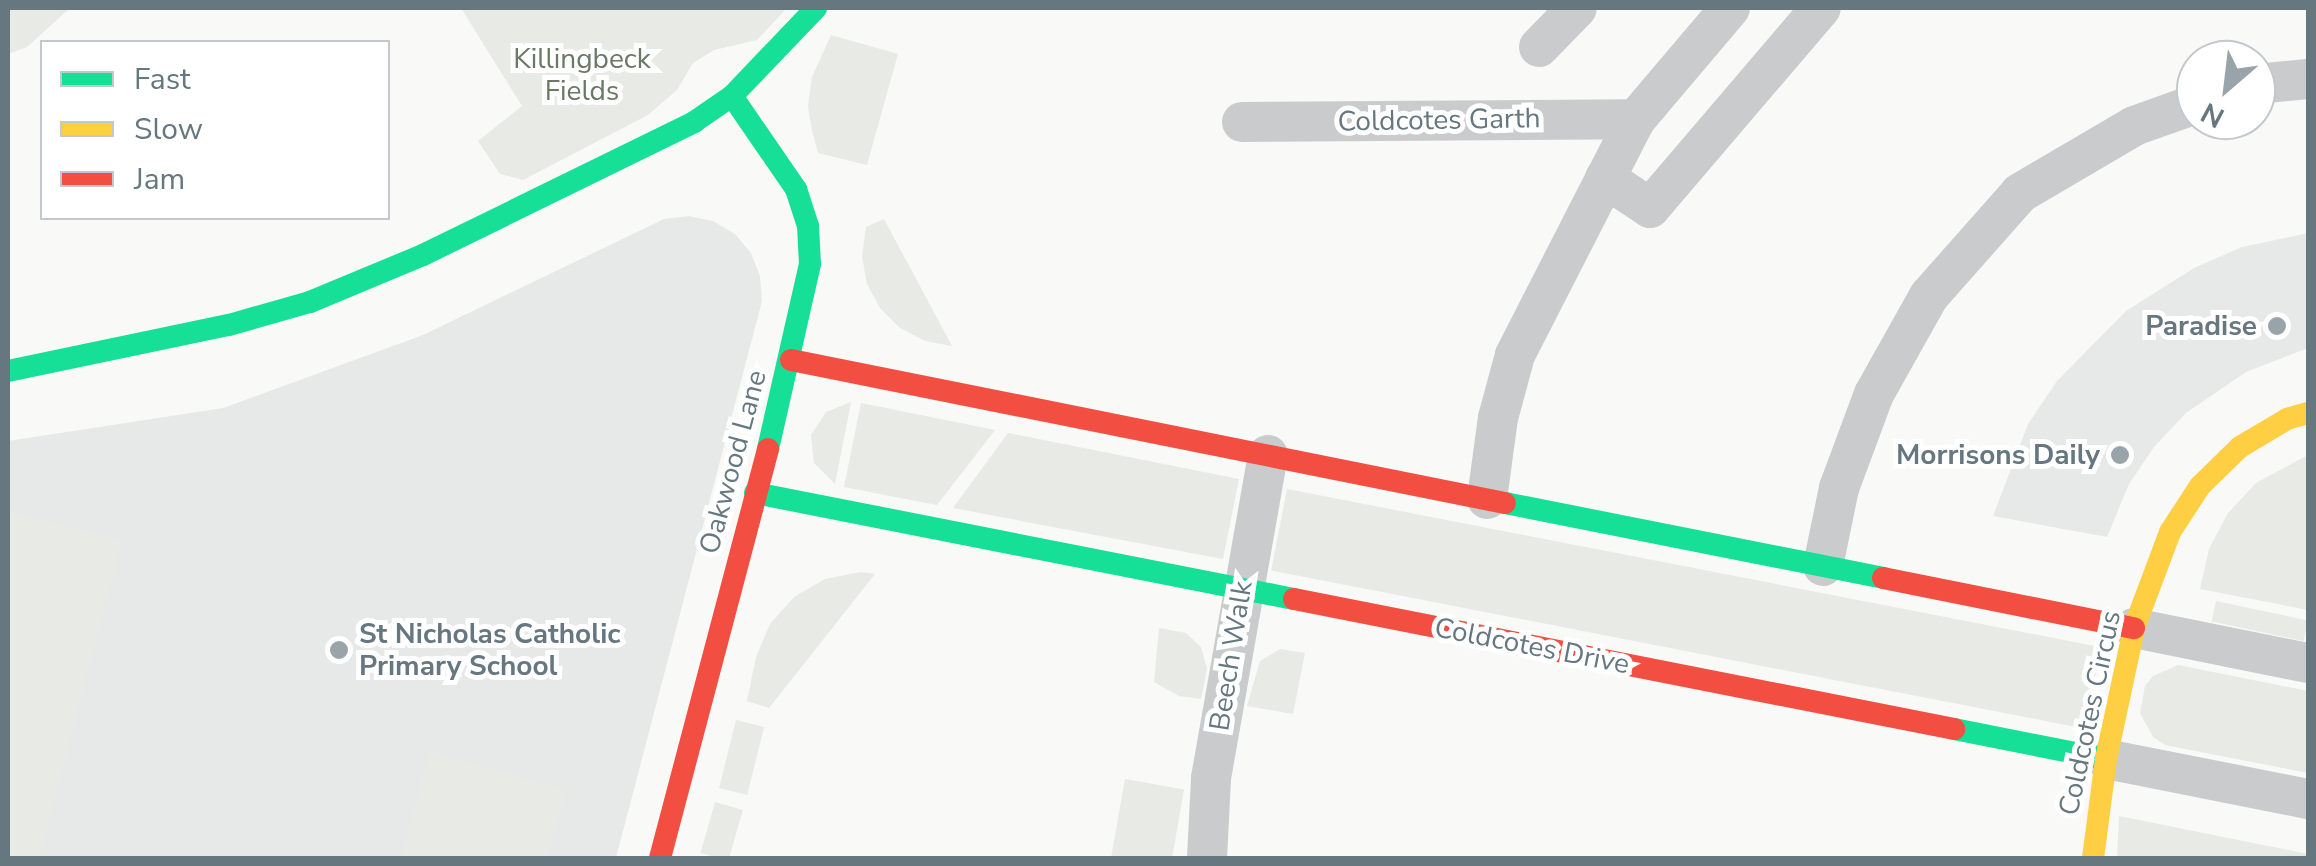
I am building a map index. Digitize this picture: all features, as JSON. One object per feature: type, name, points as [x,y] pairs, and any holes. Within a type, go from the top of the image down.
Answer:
[{"type":"street","points":[[8,372],[183,337],[310,302],[423,255],[694,122],[732,96],[816,8]]},
{"type":"street","points":[[1487,499],[1498,418],[1514,354],[1636,119],[1730,8]]},
{"type":"street","points":[[1605,178],[1650,208],[1822,8]]},
{"type":"street","points":[[1539,47],[1570,10]]},
{"type":"street","points":[[2276,82],[2308,80]]},
{"type":"street","name":"Oakwood Lane","points":[[660,858],[791,360],[810,264],[808,226],[796,189],[732,96]]},
{"type":"street","points":[[1823,566],[1839,488],[1874,394],[1929,296],[2020,193],[2134,126],[2176,111]]},
{"type":"street","name":"Coldcotes Garth","points":[[1242,122],[1636,119]]},
{"type":"street","points":[[791,360],[2308,663]]},
{"type":"street","name":"Coldcotes Circus","points":[[2093,858],[2106,759],[2134,628],[2170,532],[2200,486],[2240,447],[2286,419],[2308,412]]},
{"type":"street","name":"Beech Walk","points":[[1207,858],[1211,778],[1268,455]]},
{"type":"street","name":"Coldcotes Drive","points":[[756,493],[2308,799]]},
{"type":"shaded area","name":"St Nicholas Catholic Primary School","points":[[689,216],[713,221],[735,234],[751,253],[760,276],[762,301],[616,858],[8,858],[8,441],[223,408],[423,335],[664,219]]},
{"type":"shaded area","points":[[2308,233],[2308,348],[2246,372],[2186,413],[2154,447],[2129,484],[2107,537],[1993,516],[2028,424],[2057,381],[2126,311],[2194,268],[2242,247]]},
{"type":"green space","points":[[8,8],[70,8],[27,47],[8,54]]},
{"type":"green space","name":"Killingbeck Fields","points":[[461,8],[787,8],[757,40],[714,50],[693,63],[677,90],[648,115],[523,180],[500,174],[478,141],[522,106]]},
{"type":"green space","points":[[831,35],[898,54],[867,165],[818,153],[808,106],[812,77]]},
{"type":"green space","points":[[884,219],[952,346],[925,341],[900,328],[880,308],[867,284],[862,256],[866,227]]},
{"type":"green space","points":[[851,402],[835,484],[814,463],[811,435],[826,412]]},
{"type":"green space","points":[[861,403],[995,430],[937,505],[844,487]]},
{"type":"green space","points":[[1008,433],[1239,479],[1223,559],[953,508]]},
{"type":"green space","points":[[2308,455],[2308,610],[2200,589],[2209,549],[2228,513],[2256,483]]},
{"type":"green space","points":[[1287,489],[2101,647],[2085,729],[1271,570]]},
{"type":"green space","points":[[8,511],[122,541],[39,858],[8,858]]},
{"type":"green space","points":[[861,572],[875,574],[769,708],[747,701],[756,657],[770,624],[794,597],[825,579]]},
{"type":"green space","points":[[2216,601],[2308,621],[2304,641],[2212,622]]},
{"type":"green space","points":[[1159,628],[1186,633],[1201,647],[1207,669],[1201,699],[1179,696],[1154,682]]},
{"type":"green space","points":[[1280,649],[1305,653],[1293,714],[1247,706],[1260,661]]},
{"type":"green space","points":[[2178,665],[2308,691],[2308,773],[2165,745],[2153,737],[2140,713],[2145,686],[2153,676]]},
{"type":"green space","points":[[736,720],[764,727],[747,795],[719,788]]},
{"type":"green space","points":[[430,752],[566,790],[547,858],[401,858]]},
{"type":"green space","points":[[1125,779],[1184,789],[1172,858],[1111,857]]},
{"type":"green space","points":[[715,802],[743,810],[729,858],[700,853]]},
{"type":"green space","points":[[2119,816],[2308,854],[2308,858],[2117,858]]},
{"type":"traffic: fast","points":[[8,371],[229,325],[310,302],[423,255],[694,122],[732,96],[816,8]]},
{"type":"traffic: fast","points":[[732,96],[796,189],[808,226],[810,264],[768,449]]},
{"type":"traffic: fast","points":[[755,493],[1294,599]]},
{"type":"traffic: fast","points":[[1505,503],[1883,578]]},
{"type":"traffic: fast","points":[[1954,729],[2106,759]]},
{"type":"traffic: slow","points":[[2093,858],[2106,759],[2134,628],[2170,532],[2200,486],[2240,447],[2287,419],[2308,413]]},
{"type":"traffic: jam","points":[[791,360],[1505,503]]},
{"type":"traffic: jam","points":[[660,858],[768,449]]},
{"type":"traffic: jam","points":[[1883,578],[2134,628]]},
{"type":"traffic: jam","points":[[1294,599],[1954,729]]},
{"type":"place","name":"Paradise","points":[[2277,326]]},
{"type":"place","name":"Morrisons Daily","points":[[2120,455]]},
{"type":"place","name":"St Nicholas Catholic Primary School","points":[[339,650]]}]
